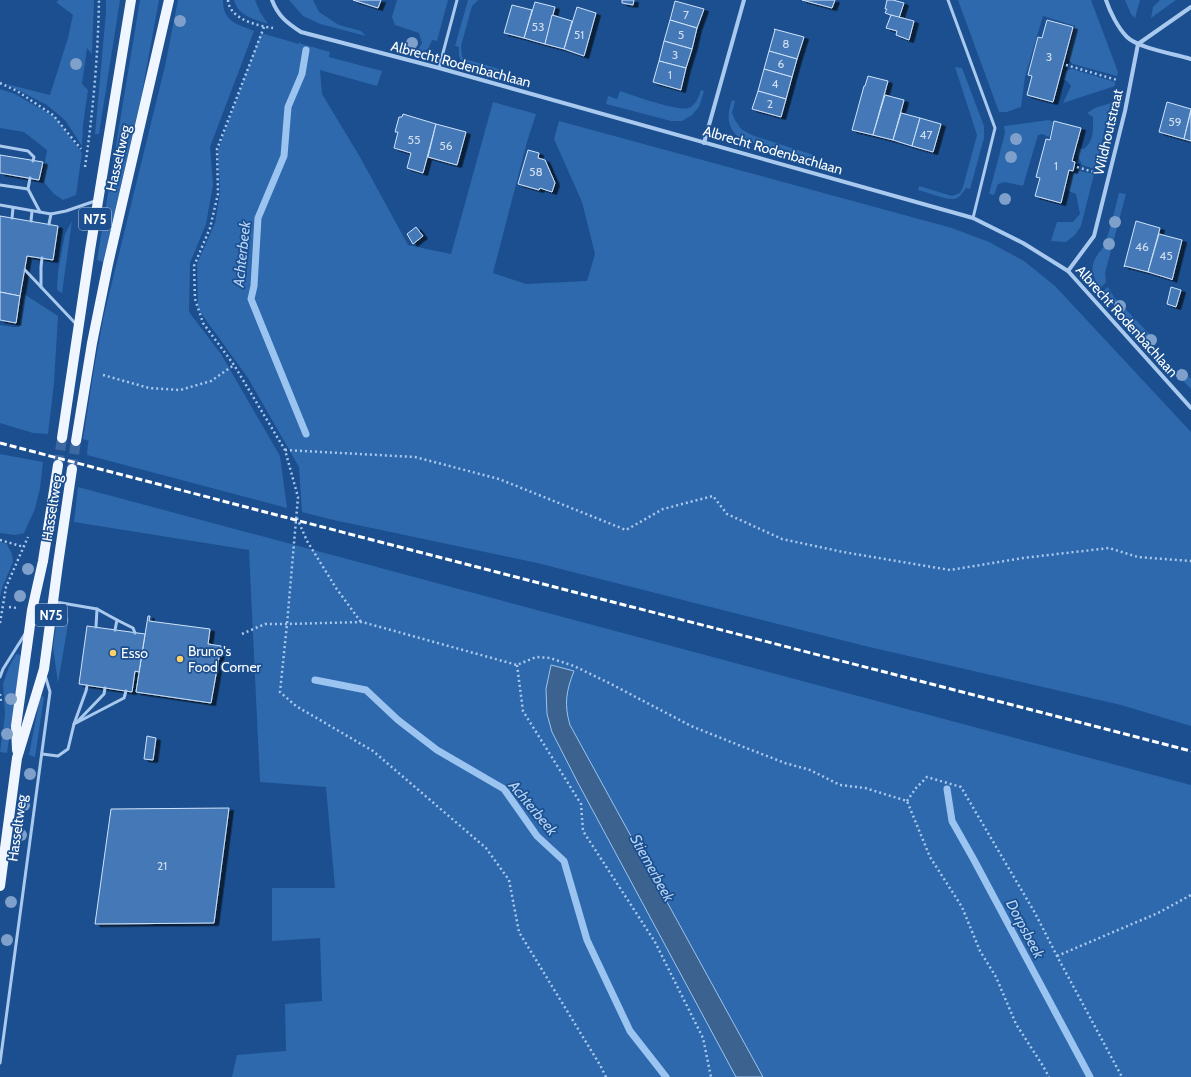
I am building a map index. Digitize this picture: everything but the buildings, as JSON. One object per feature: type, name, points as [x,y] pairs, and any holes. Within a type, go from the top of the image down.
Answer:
[{"type":"main road","name":"Hasseltweg","points":[[62,438],[98,200],[131,0]]},
{"type":"main road","name":"Hasseltweg","points":[[76,441],[92,343],[108,264],[169,0]]},
{"type":"main road","name":"Hasseltweg","points":[[17,758],[16,726],[32,610],[43,561],[58,465]]},
{"type":"main road","name":"Hasseltweg","points":[[0,886],[17,758],[44,669],[72,469]]},
{"type":"street","name":"Albrecht Rodenbachlaan","points":[[272,0],[276,10],[286,22],[301,32],[439,68],[973,218],[1023,243],[1068,271],[1191,408]]},
{"type":"street","points":[[704,142],[744,0]]},
{"type":"street","points":[[1106,0],[1112,16],[1127,37],[1138,44],[1191,59]]},
{"type":"street","points":[[1138,44],[1191,7]]},
{"type":"street","name":"Wildhoutstraat","points":[[1068,271],[1094,236],[1125,111],[1138,44]]},
{"type":"lane","points":[[439,68],[457,0]]},
{"type":"lane","points":[[948,0],[995,128],[973,218]]},
{"type":"lane","points":[[0,146],[28,151],[34,157],[33,161]]},
{"type":"lane","points":[[30,178],[28,189],[40,212]]},
{"type":"lane","points":[[0,185],[28,189]]},
{"type":"lane","points":[[0,205],[51,214],[66,212],[98,200]]},
{"type":"lane","points":[[12,218],[13,208]]},
{"type":"lane","points":[[31,221],[32,211]]},
{"type":"lane","points":[[48,224],[51,214]]},
{"type":"lane","points":[[42,258],[42,287]]},
{"type":"lane","points":[[25,270],[78,327]]},
{"type":"lane","points":[[53,602],[97,609],[133,628],[135,633]]},
{"type":"lane","points":[[96,627],[97,609]]},
{"type":"lane","points":[[115,630],[117,620]]},
{"type":"lane","name":"Hasseltweg","points":[[0,676],[30,625]]},
{"type":"lane","name":"Hasseltweg","points":[[0,1063],[50,692],[44,669]]},
{"type":"lane","points":[[42,754],[58,756],[68,749],[74,724],[87,686]]},
{"type":"lane","points":[[74,724],[104,694],[105,688]]},
{"type":"lane","points":[[74,724],[124,698],[126,691]]},
{"type":"path","points":[[90,134],[94,93],[99,0]]},
{"type":"path","points":[[228,0],[234,13],[244,20],[264,27],[217,149],[218,194],[210,228],[194,266],[195,299],[203,324],[234,365],[285,450],[298,497],[280,692],[296,706],[373,751],[486,848],[509,880],[519,932],[606,1077]]},
{"type":"path","points":[[1066,65],[1119,80]]},
{"type":"path","points":[[0,84],[17,91],[53,115],[81,149]]},
{"type":"path","points":[[1077,167],[1097,173]]},
{"type":"path","points":[[97,373],[149,388],[180,390],[210,381],[234,365]]},
{"type":"path","points":[[285,450],[415,457],[499,479],[626,530],[663,509],[713,496],[727,514],[782,539],[843,552],[950,570],[1023,558],[1109,548],[1138,557],[1191,561]]},
{"type":"path","points":[[297,516],[307,541],[336,588],[362,622]]},
{"type":"path","points":[[0,623],[6,587],[30,533]]},
{"type":"path","points":[[0,540],[24,547]]},
{"type":"path","points":[[242,634],[264,624],[362,622],[517,665],[536,657],[550,658],[574,666],[691,726],[785,763],[810,770],[840,785],[865,788],[907,801]]},
{"type":"path","points":[[517,665],[523,710],[580,804],[583,831],[655,942],[703,1038],[711,1077]]},
{"type":"path","points":[[0,694],[1,702]]},
{"type":"path","points":[[907,801],[916,788],[927,777],[961,787],[1035,913],[1122,1077]]},
{"type":"path","points":[[907,801],[930,857],[962,907],[980,951],[996,977],[1016,1024],[1044,1066],[1049,1077]]},
{"type":"path","points":[[1057,956],[1158,913],[1191,895]]},
{"type":"shaded area","points":[[59,0],[94,0],[92,54],[87,48],[82,84],[88,90],[83,125],[82,146],[65,120],[47,105],[6,84],[50,95],[68,38],[73,15],[56,2]]},
{"type":"shaded area","points":[[106,0],[120,0],[99,134],[95,134],[106,12]]},
{"type":"shaded area","points":[[140,0],[159,0],[141,98],[103,262],[97,260]]},
{"type":"shaded area","points":[[178,0],[223,0],[225,13],[228,18],[237,24],[254,31],[210,147],[213,185],[206,224],[190,263],[189,312],[221,354],[280,456],[287,508],[87,455],[89,441],[83,439],[104,315],[165,66]]},
{"type":"shaded area","points":[[234,0],[255,0],[260,12],[268,24],[247,16],[239,10]]},
{"type":"shaded area","points":[[289,0],[313,0],[319,12],[339,25],[361,31],[366,36],[320,24],[303,16]]},
{"type":"shaded area","points":[[397,0],[448,0],[437,41],[432,40],[428,49],[423,51],[418,50],[422,43],[419,33],[395,25],[392,17]]},
{"type":"shaded area","points":[[468,0],[478,0],[472,6],[461,46],[462,57],[499,69],[498,73],[467,65],[459,57],[459,47],[455,46]]},
{"type":"shaded area","points":[[958,0],[1091,0],[1118,72],[1117,76],[1073,64],[1067,58],[1075,26],[1043,16],[1025,77],[1021,107],[1007,112],[999,112]]},
{"type":"shaded area","points":[[1125,0],[1140,0],[1135,18],[1131,14]]},
{"type":"shaded area","points":[[1160,0],[1176,0],[1151,18],[1153,7]]},
{"type":"shaded area","points":[[261,33],[299,44],[299,42],[330,52],[329,57],[382,71],[377,86],[320,70],[322,94],[360,157],[408,245],[451,254],[493,102],[536,114],[527,142],[493,273],[526,284],[587,281],[595,254],[582,202],[554,139],[559,121],[952,228],[989,242],[1024,261],[1055,286],[1191,432],[1191,726],[1121,705],[865,646],[537,563],[302,512],[299,467],[248,378],[198,309],[197,264],[215,223],[220,193],[218,150]]},
{"type":"shaded area","points":[[955,67],[962,68],[984,126],[984,138],[970,189],[966,188],[961,195],[951,199],[918,190],[919,186],[952,196],[960,193],[963,187],[977,135]]},
{"type":"shaded area","points":[[1072,69],[1115,82],[1115,86],[1063,103],[1071,86],[1063,79],[1065,71]]},
{"type":"shaded area","points":[[0,89],[15,94],[55,117],[82,153],[76,195],[63,200],[54,194],[42,180],[47,150],[24,132],[0,128]]},
{"type":"shaded area","points":[[701,90],[704,91],[699,107],[692,115],[682,121],[671,121],[606,104],[608,96],[617,99],[620,91],[676,108],[684,109],[691,107],[695,103]]},
{"type":"shaded area","points":[[732,100],[735,101],[732,113],[741,129],[754,136],[814,155],[812,160],[743,140],[734,132],[729,123],[729,112]]},
{"type":"shaded area","points":[[1111,103],[1095,169],[1082,165],[1077,154],[1078,148],[1084,149],[1087,146],[1090,142],[1093,131],[1093,117],[1087,113],[1095,108]]},
{"type":"shaded area","points":[[1049,120],[1053,122],[1049,137],[1042,134],[1038,135],[1023,186],[1005,182],[998,184],[994,195],[989,194],[1005,133],[1004,126]]},
{"type":"shaded area","points":[[1080,171],[1094,174],[1081,226],[1075,235],[1066,242],[1051,241],[1057,222],[1073,222],[1080,214],[1076,194],[1066,190],[1071,174]]},
{"type":"shaded area","points":[[1119,193],[1126,194],[1105,273],[1106,282],[1100,288],[1093,275],[1093,263],[1104,246]]},
{"type":"shaded area","points":[[72,221],[62,293],[57,290],[58,272],[65,234]]},
{"type":"shaded area","points":[[1108,287],[1114,297],[1157,342],[1152,346],[1102,292]]},
{"type":"shaded area","points":[[24,294],[58,316],[54,383],[48,434],[33,433],[0,423],[0,325],[19,327]]},
{"type":"shaded area","points":[[1181,368],[1191,379],[1191,389],[1176,373]]},
{"type":"shaded area","points":[[0,454],[43,462],[40,488],[35,509],[24,533],[15,535],[0,533]]},
{"type":"shaded area","points":[[78,487],[1191,785],[1191,1077],[232,1077],[237,1055],[286,1051],[285,1004],[322,1001],[320,938],[272,941],[272,888],[335,888],[326,787],[260,782],[249,550],[74,522]]},
{"type":"shaded area","points":[[0,542],[7,544],[12,554],[13,562],[2,588],[0,597]]},
{"type":"shaded area","points":[[62,617],[69,618],[58,683],[53,647],[57,619]]},
{"type":"shaded area","points":[[16,654],[21,656],[7,753],[0,752],[5,715],[3,684],[9,667]]},
{"type":"shaded area","points":[[551,665],[574,671],[569,685],[567,698],[567,711],[570,725],[763,1077],[736,1077],[578,783],[552,732],[547,714],[546,689]]},
{"type":"shaded area","points":[[42,696],[44,697],[35,757],[29,755],[40,698]]},
{"type":"waterway","name":"Achterbeek","points":[[306,50],[302,74],[288,107],[284,156],[258,218],[254,286],[251,299],[306,434]]},
{"type":"waterway","name":"Achterbeek","points":[[315,680],[366,690],[398,720],[437,750],[504,789],[537,836],[564,861],[587,940],[630,1031],[666,1077]]},
{"type":"waterway","name":"Dorpsbeek","points":[[947,789],[952,821],[1090,1077]]},
{"type":"tunnel","points":[[58,465],[62,438]]},
{"type":"tunnel","points":[[72,469],[76,441]]},
{"type":"railway","points":[[0,443],[1191,751]]},
{"type":"place","name":"Esso","points":[[113,653]]},
{"type":"place","name":"Bruno's Food Corner","points":[[180,659]]},
{"type":"water label","name":"Stiemerbeek","points":[[652,868]]}]
